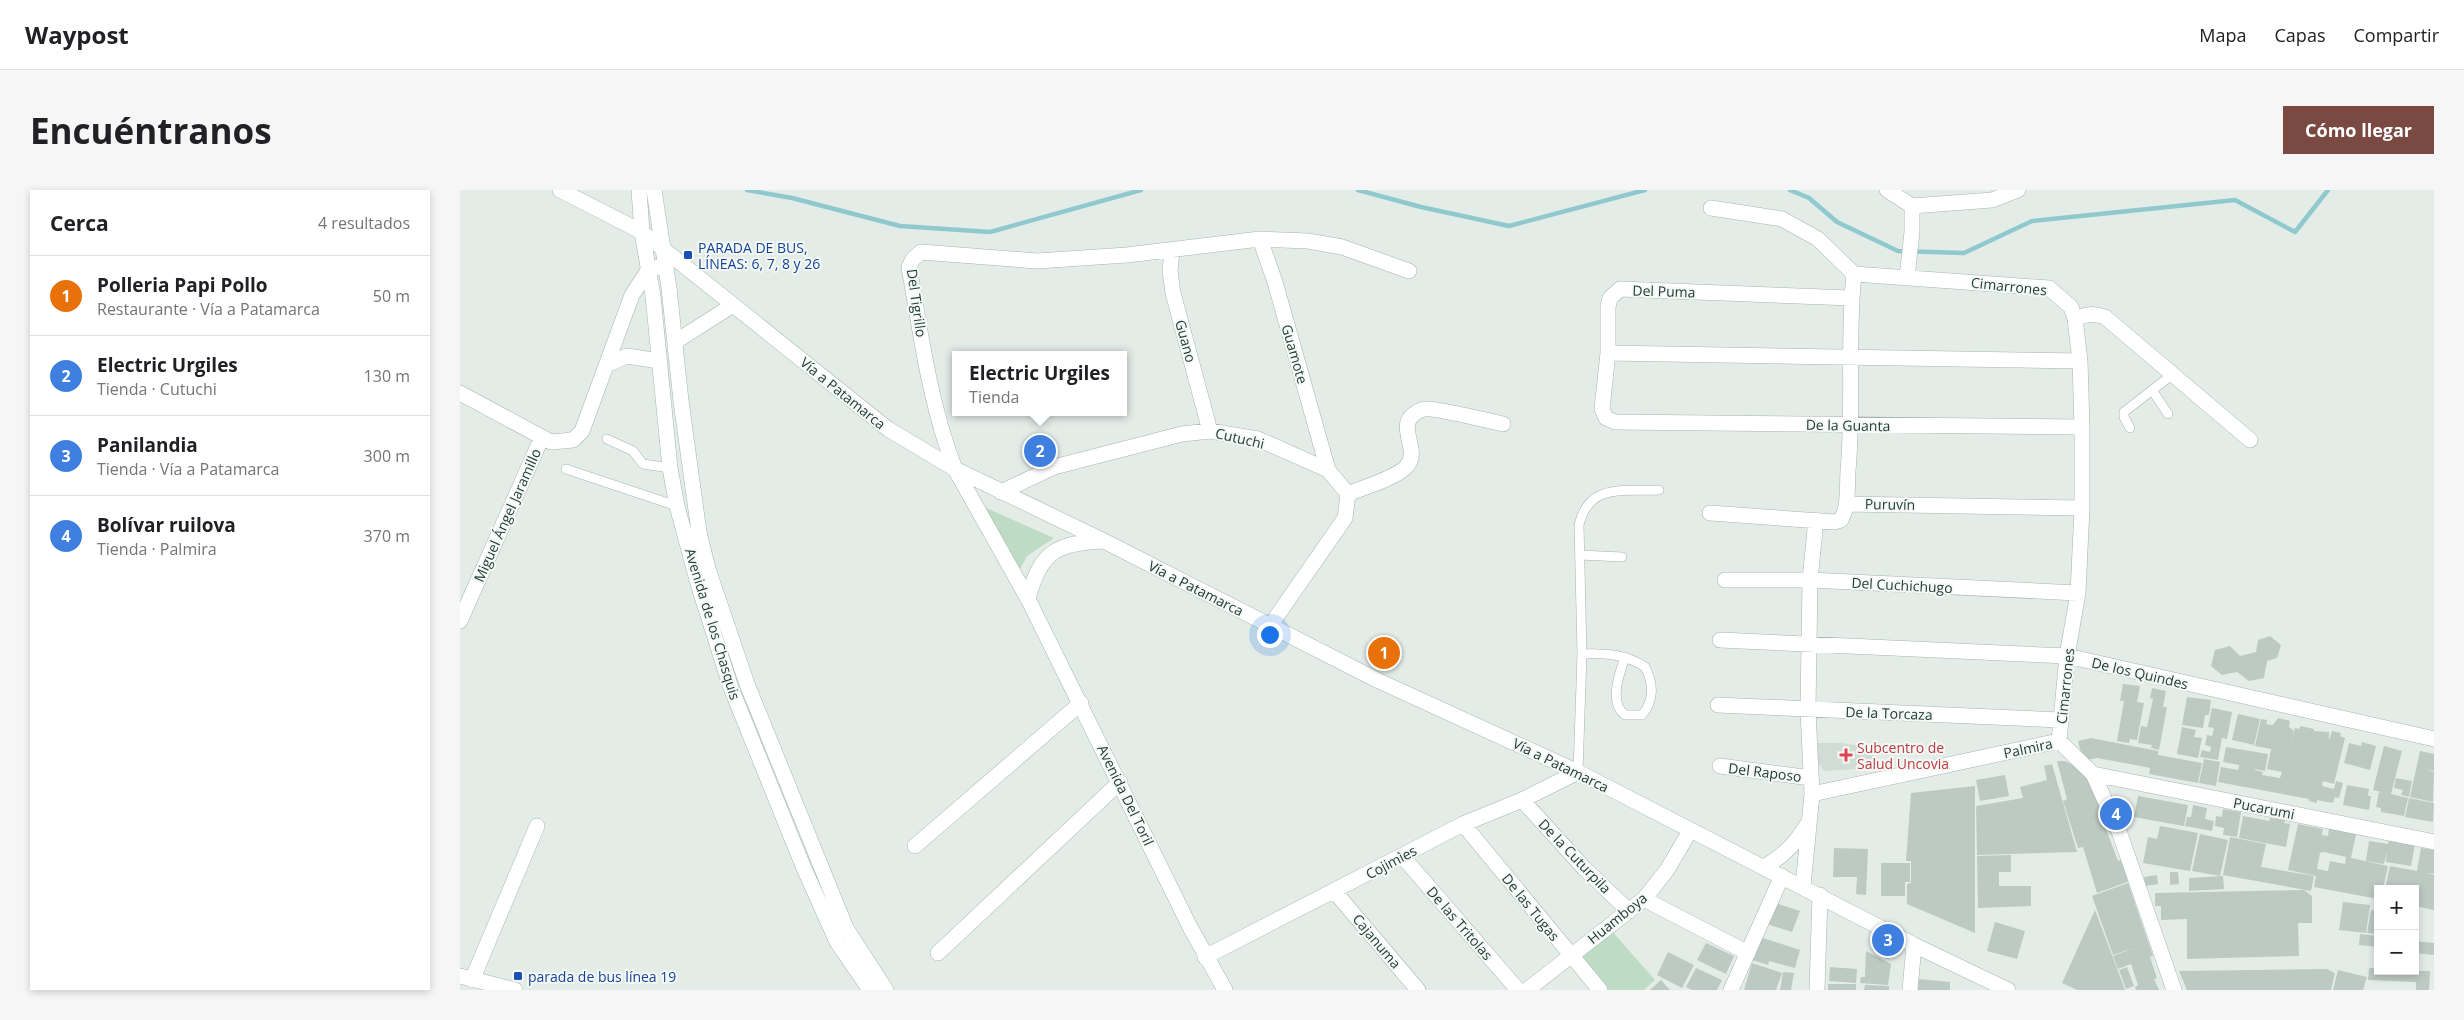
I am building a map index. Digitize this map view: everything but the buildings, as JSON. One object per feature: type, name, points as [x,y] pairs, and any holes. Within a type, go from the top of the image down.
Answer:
[{"type":"street","name":"Vía a Patamarca","points":[[560,190],[642,232],[888,429],[955,469],[1104,541],[1380,681],[1578,772],[1690,831],[1803,886],[1914,945],[2008,990]]},
{"type":"street","points":[[1887,190],[1912,206],[1992,200],[2018,190]]},
{"type":"street","name":"Avenida de los Chasquis","points":[[647,192],[642,232],[659,361],[670,468],[677,506],[699,587],[731,688],[772,792],[837,942],[870,990]]},
{"type":"street","name":"Avenida de los Chasquis","points":[[647,192],[666,266],[699,532],[708,569],[747,684],[846,928],[886,990]]},
{"type":"street","points":[[1907,277],[1913,223],[1912,206]]},
{"type":"street","points":[[1711,208],[1782,219],[1818,239],[1854,274],[1852,298],[1852,425],[1846,504]]},
{"type":"street","points":[[1172,250],[1260,239],[1308,241],[1342,247],[1409,271]]},
{"type":"street","name":"Guamote","points":[[1260,239],[1275,282],[1328,470]]},
{"type":"street","name":"Del Tigrillo","points":[[955,469],[944,442],[927,371],[909,267],[913,259],[921,252],[1037,261],[1172,250]]},
{"type":"street","name":"Guano","points":[[1172,250],[1170,271],[1173,293],[1210,431]]},
{"type":"street","points":[[460,393],[551,442],[573,440],[582,431],[632,295],[648,269],[666,266]]},
{"type":"street","name":"Cimarrones","points":[[1854,274],[2050,288],[2071,307],[2075,319],[2080,361],[2082,508],[2078,593],[2067,656],[2059,741]]},
{"type":"street","name":"Del Puma","points":[[1614,422],[1606,418],[1602,410],[1608,353],[1610,298],[1620,289],[1852,298]]},
{"type":"street","points":[[675,342],[733,305]]},
{"type":"street","points":[[2075,319],[2085,314],[2094,313],[2105,317],[2250,440]]},
{"type":"street","points":[[1608,353],[2080,361]]},
{"type":"street","points":[[606,364],[627,356],[659,361]]},
{"type":"street","points":[[1270,626],[1345,518],[1348,494],[1398,473],[1408,466],[1413,455],[1406,428],[1411,416],[1426,409],[1503,424]]},
{"type":"street","name":"De la Guanta","points":[[1614,422],[2082,427]]},
{"type":"street","name":"Cutuchi","points":[[1001,492],[1054,467],[1182,434],[1210,431],[1258,439],[1328,470],[1348,494]]},
{"type":"street","name":"Miguel Ángel Jaramillo","points":[[460,621],[542,437]]},
{"type":"street","name":"Avenida Del Toril","points":[[955,469],[983,522],[1028,599],[1206,957],[1225,990]]},
{"type":"street","name":"Puruvín","points":[[1710,513],[1841,520],[1846,504],[2082,508]]},
{"type":"street","points":[[1803,886],[1812,794],[1808,710],[1810,580],[1816,520]]},
{"type":"street","points":[[1028,599],[1039,566],[1059,548],[1076,542],[1104,541]]},
{"type":"street","name":"Del Cuchichugo","points":[[1725,580],[1810,580],[2078,593]]},
{"type":"street","name":"De los Quindes","points":[[1720,640],[2067,656],[2434,739]]},
{"type":"street","points":[[915,846],[1081,703]]},
{"type":"street","name":"De la Torcaza","points":[[1718,705],[2060,720]]},
{"type":"street","name":"Palmira","points":[[1812,794],[2059,741],[2093,774],[2120,834],[2174,990]]},
{"type":"street","name":"Del Raposo","points":[[1720,766],[1811,778]]},
{"type":"street","name":"Cojimìes","points":[[1206,957],[1335,892],[1463,824],[1522,800],[1578,772]]},
{"type":"street","name":"Pucarumi","points":[[2093,774],[2434,842]]},
{"type":"street","points":[[938,953],[1120,782]]},
{"type":"street","name":"De la Cuturpila","points":[[1522,800],[1584,868],[1629,911]]},
{"type":"street","points":[[1764,867],[1778,860],[1798,840],[1808,822]]},
{"type":"street","name":"De las Tugas","points":[[1463,824],[1600,990]]},
{"type":"street","points":[[515,990],[466,978],[537,826]]},
{"type":"street","name":"Huamboya","points":[[1527,990],[1644,899],[1667,870],[1690,831]]},
{"type":"street","name":"De las Tritolas","points":[[1402,856],[1518,990]]},
{"type":"street","points":[[1731,990],[1782,876]]},
{"type":"street","name":"Cajanuma","points":[[1335,892],[1418,990]]},
{"type":"street","points":[[1817,990],[1820,895]]},
{"type":"street","points":[[1644,899],[1748,953]]},
{"type":"street","points":[[1910,990],[1914,945]]},
{"type":"lane","points":[[2130,428],[2124,417],[2124,412],[2173,374]]},
{"type":"lane","points":[[2152,390],[2168,414]]},
{"type":"lane","points":[[607,439],[633,451],[643,464],[670,468]]},
{"type":"lane","points":[[566,469],[677,506]]},
{"type":"lane","points":[[1578,772],[1582,654],[1579,525],[1581,514],[1588,502],[1605,492],[1659,490]]},
{"type":"lane","points":[[1580,555],[1622,557]]},
{"type":"lane","points":[[1582,654],[1599,653],[1624,657],[1645,668],[1649,674],[1652,689],[1650,706],[1642,715],[1625,714],[1618,706],[1618,682],[1624,657]]},
{"type":"shaded area","name":"Subcentro de Salud Uncovia","points":[[1817,743],[1842,743],[1874,748],[1874,768],[1824,771],[1817,761]]},
{"type":"green space","points":[[975,503],[1054,538],[1027,556],[1018,573]]},
{"type":"green space","points":[[1611,930],[1655,980],[1644,990],[1607,990],[1579,958]]},
{"type":"waterway","points":[[747,190],[792,198],[900,226],[990,232],[1141,190]]},
{"type":"waterway","points":[[1358,190],[1421,207],[1509,226],[1645,190]]},
{"type":"waterway","points":[[1790,190],[1809,198],[1837,222],[1898,251],[1964,253],[2032,221],[2235,200],[2295,232],[2328,190]]},
{"type":"place","name":"PARADA DE BUS, LÍNEAS: 6, 7, 8 y 26","points":[[688,255]]},
{"type":"place","name":"Electric Urgiles","points":[[1040,451]]},
{"type":"place","name":"Polleria Papi Pollo","points":[[1384,653]]},
{"type":"place","name":"Subcentro de Salud Uncovia","points":[[1846,755]]},
{"type":"place","name":"Bolívar ruilova","points":[[2116,814]]},
{"type":"place","name":"Panilandia","points":[[1888,940]]},
{"type":"place","name":"parada de bus línea 19","points":[[518,976]]}]
